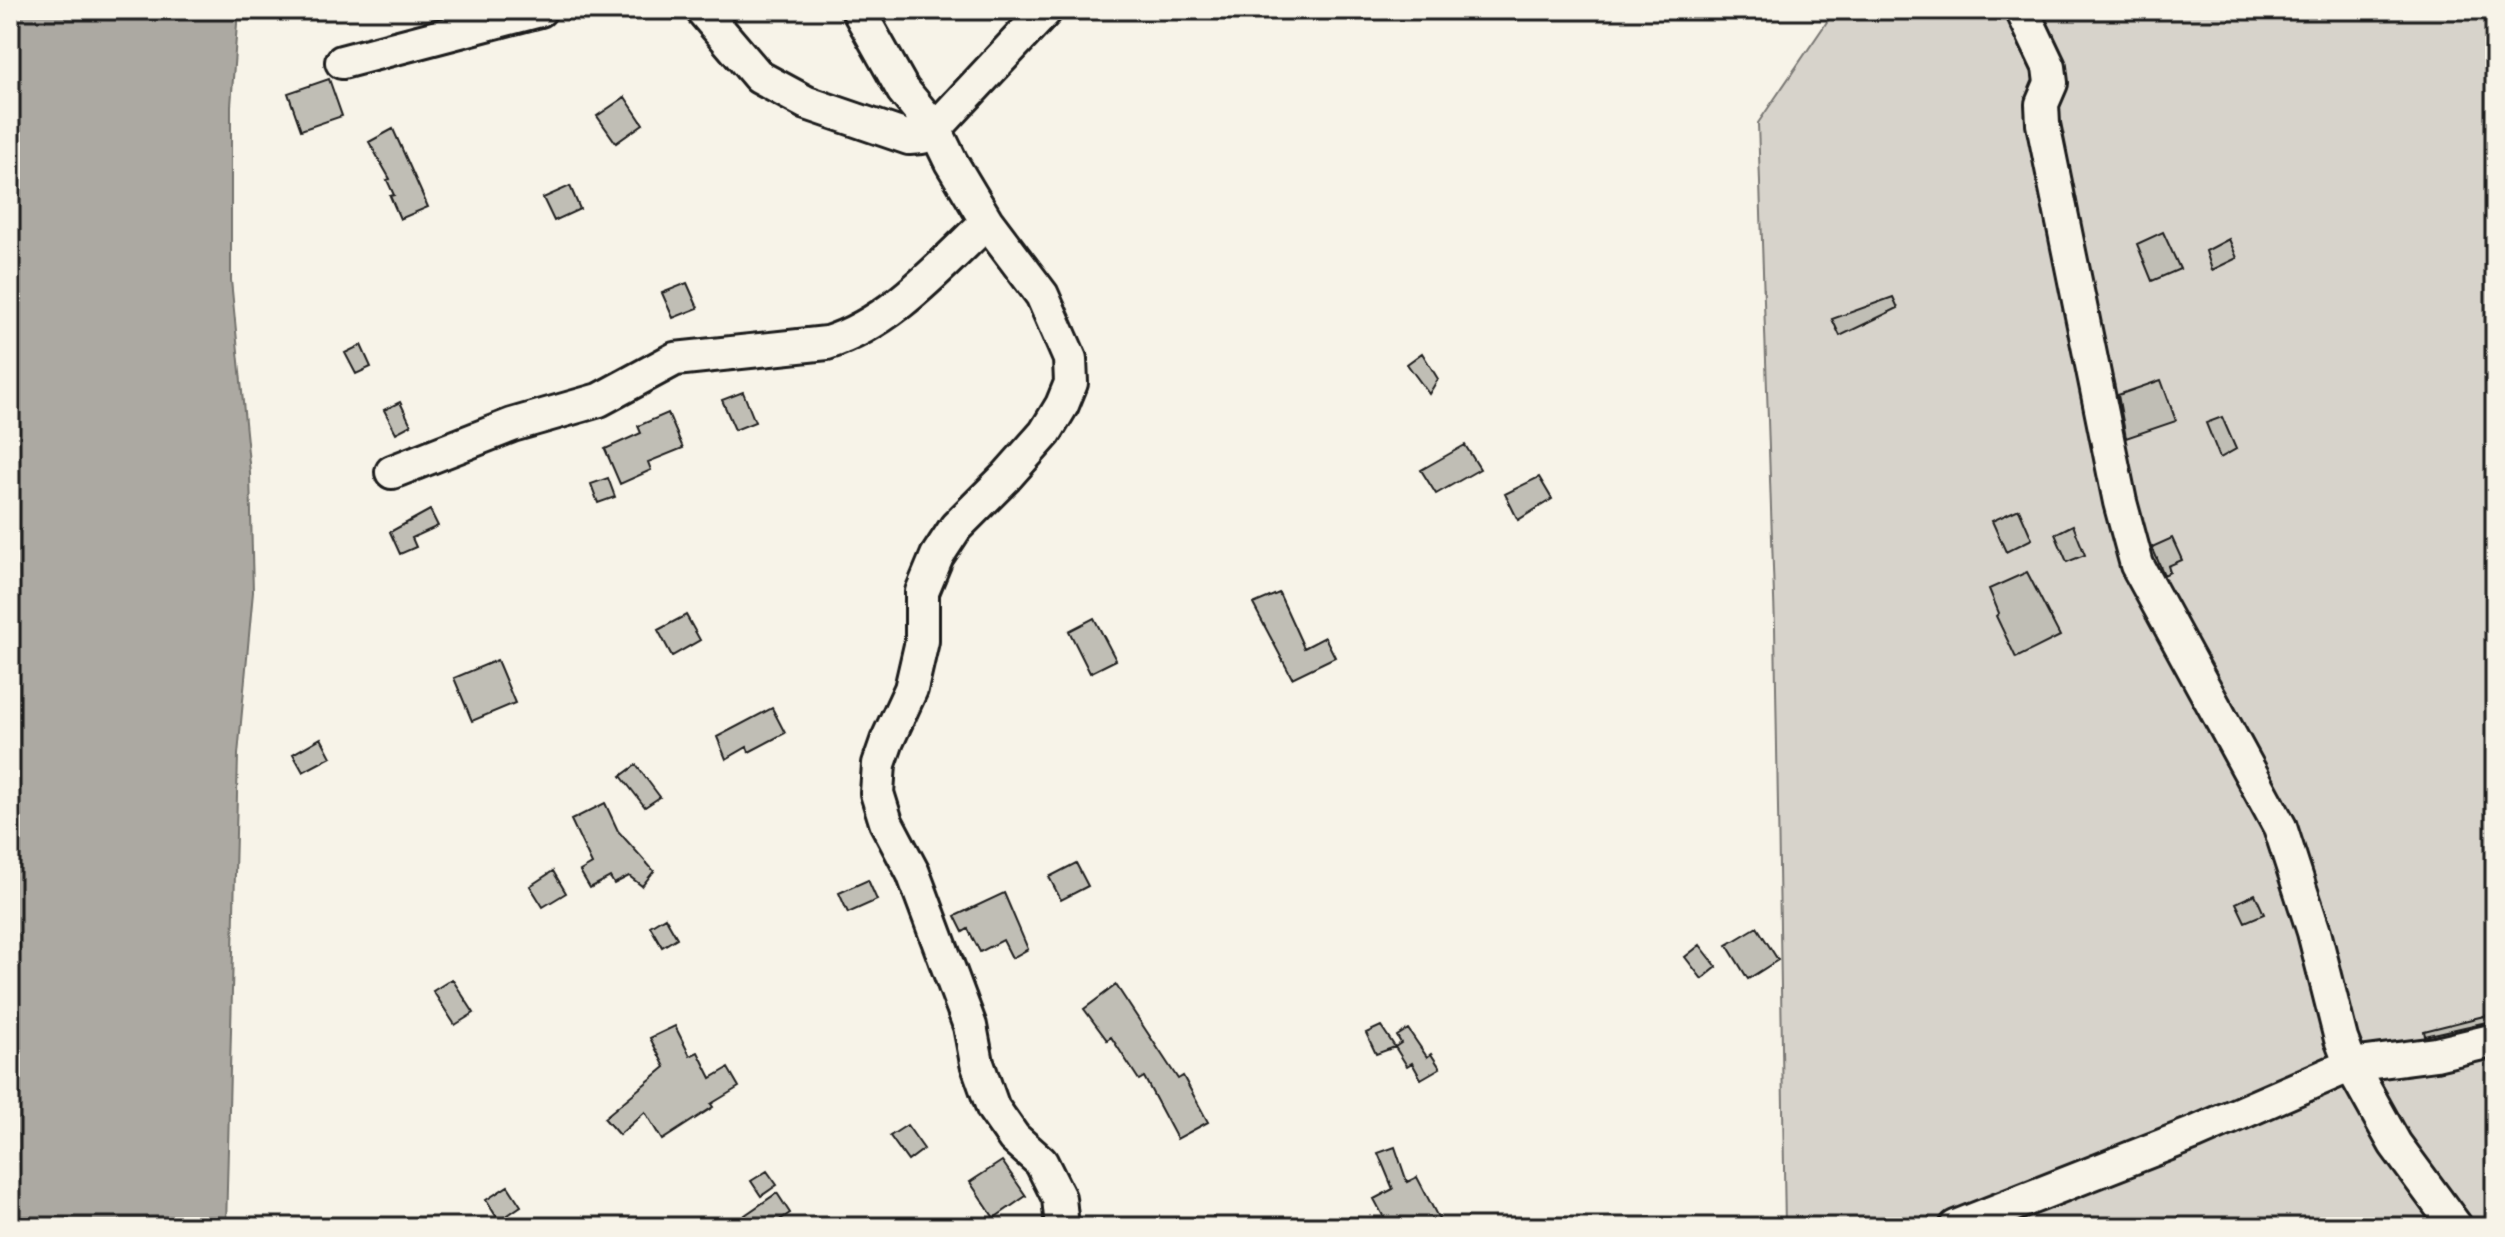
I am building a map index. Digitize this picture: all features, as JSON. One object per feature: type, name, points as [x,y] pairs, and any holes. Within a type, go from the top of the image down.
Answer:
[{"type":"street","points":[[342,62],[540,10]]},
{"type":"street","points":[[702,10],[759,77],[807,103],[909,138],[922,137],[935,129],[1046,10]]},
{"type":"street","points":[[858,10],[903,90],[935,129],[987,222],[1042,295],[1070,359],[1071,383],[1045,433],[956,527],[937,556],[922,592],[922,641],[911,689],[879,764],[877,793],[886,822],[913,873],[965,1012],[977,1063],[993,1108],[1014,1138],[1041,1162],[1059,1198],[1062,1227]]},
{"type":"street","points":[[2022,10],[2049,67],[2051,83],[2042,104],[2043,124],[2120,502],[2137,565],[2280,827],[2314,932],[2341,1039],[2351,1065],[2395,1144],[2456,1227]]},
{"type":"street","points":[[392,472],[512,425],[599,400],[675,359],[827,343],[851,335],[902,303],[987,222]]},
{"type":"street","points":[[1956,1227],[2195,1133],[2351,1065],[2436,1054],[2495,1040]]},
{"type":"shaded area","points":[[10,10],[238,10],[231,106],[231,280],[250,473],[253,592],[238,755],[226,1227],[10,1227]]},
{"type":"shaded area","points":[[1835,10],[2495,10],[2495,1227],[1785,1227],[1775,627],[1758,123]]},
{"type":"building","points":[[329,79],[342,116],[301,130],[288,93]]},
{"type":"building","points":[[625,97],[643,124],[616,143],[597,116]]},
{"type":"building","points":[[393,129],[428,207],[400,219],[390,196],[394,195],[387,180],[390,179],[369,142]]},
{"type":"building","points":[[570,186],[580,209],[554,221],[543,198]]},
{"type":"building","points":[[2163,232],[2180,269],[2152,281],[2137,244]]},
{"type":"building","points":[[2229,239],[2237,258],[2212,270],[2206,251]]},
{"type":"building","points":[[687,283],[698,308],[673,318],[662,293]]},
{"type":"building","points":[[1893,297],[1898,308],[1840,336],[1832,319]]},
{"type":"building","points":[[361,345],[371,367],[356,374],[345,353]]},
{"type":"building","points":[[1422,353],[1438,379],[1429,394],[1407,364]]},
{"type":"building","points":[[2161,380],[2176,421],[2126,438],[2118,395]]},
{"type":"building","points":[[743,392],[755,422],[735,430],[722,400]]},
{"type":"building","points":[[400,402],[411,425],[396,433],[384,410]]},
{"type":"building","points":[[668,413],[683,448],[648,462],[651,470],[620,484],[605,449],[641,433],[638,426]]},
{"type":"building","points":[[2222,417],[2236,449],[2220,458],[2206,423]]},
{"type":"building","points":[[1465,445],[1480,469],[1436,494],[1421,470]]},
{"type":"building","points":[[1539,477],[1552,499],[1518,520],[1505,494]]},
{"type":"building","points":[[608,478],[615,497],[598,503],[591,484]]},
{"type":"building","points":[[2019,509],[2032,539],[2006,552],[1992,521]]},
{"type":"building","points":[[430,510],[438,526],[412,538],[416,547],[400,554],[390,532]]},
{"type":"building","points":[[2073,525],[2085,555],[2067,562],[2055,534]]},
{"type":"building","points":[[2172,538],[2182,560],[2168,566],[2170,572],[2164,575],[2152,547]]},
{"type":"building","points":[[2027,572],[2060,636],[2016,658],[1996,616],[1999,613],[1989,589]]},
{"type":"building","points":[[1279,593],[1304,648],[1325,637],[1335,657],[1292,678],[1253,604]]},
{"type":"building","points":[[686,615],[700,640],[672,656],[658,630]]},
{"type":"building","points":[[1094,618],[1116,660],[1090,673],[1069,631]]},
{"type":"building","points":[[497,660],[515,703],[472,721],[454,678]]},
{"type":"building","points":[[772,708],[785,733],[749,752],[747,747],[726,759],[717,737]]},
{"type":"building","points":[[321,738],[331,757],[303,772],[293,754]]},
{"type":"building","points":[[636,765],[660,797],[645,807],[621,776]]},
{"type":"building","points":[[605,803],[618,831],[654,871],[642,886],[629,876],[614,884],[610,877],[590,888],[580,871],[592,864],[571,820]]},
{"type":"building","points":[[1076,863],[1088,886],[1061,900],[1049,877]]},
{"type":"building","points":[[553,871],[566,893],[543,907],[530,886]]},
{"type":"building","points":[[868,880],[877,900],[848,913],[839,893]]},
{"type":"building","points":[[1004,893],[1028,949],[1012,958],[1003,940],[980,952],[968,929],[963,932],[955,916]]},
{"type":"building","points":[[2255,894],[2264,914],[2245,922],[2236,903]]},
{"type":"building","points":[[665,917],[677,938],[662,947],[650,926]]},
{"type":"building","points":[[1757,927],[1778,960],[1748,979],[1727,945]]},
{"type":"building","points":[[1700,945],[1717,967],[1702,979],[1685,957]]},
{"type":"building","points":[[452,979],[474,1013],[455,1025],[433,991]]},
{"type":"building","points":[[1116,985],[1178,1079],[1183,1076],[1208,1122],[1177,1139],[1144,1077],[1139,1080],[1111,1037],[1107,1040],[1084,1009]]},
{"type":"building","points":[[2488,1015],[2491,1021],[2425,1036],[2424,1031]]},
{"type":"building","points":[[675,1026],[690,1056],[698,1052],[711,1078],[728,1068],[739,1087],[662,1140],[645,1112],[619,1135],[604,1118],[665,1067],[650,1038]]},
{"type":"building","points":[[1381,1026],[1395,1047],[1376,1054],[1366,1033]]},
{"type":"building","points":[[1408,1029],[1427,1057],[1431,1054],[1440,1068],[1421,1079],[1412,1063],[1407,1066],[1395,1047],[1401,1043],[1397,1036]]},
{"type":"building","points":[[907,1125],[924,1149],[908,1161],[890,1136]]},
{"type":"building","points":[[1395,1147],[1407,1182],[1417,1177],[1443,1227],[1389,1227],[1374,1199],[1393,1189],[1378,1153]]},
{"type":"building","points":[[1002,1161],[1026,1196],[994,1218],[970,1182]]},
{"type":"building","points":[[767,1171],[777,1185],[761,1196],[751,1181]]},
{"type":"building","points":[[508,1186],[521,1206],[499,1221],[486,1200]]},
{"type":"building","points":[[777,1193],[790,1213],[769,1227],[753,1227],[745,1215]]}]
